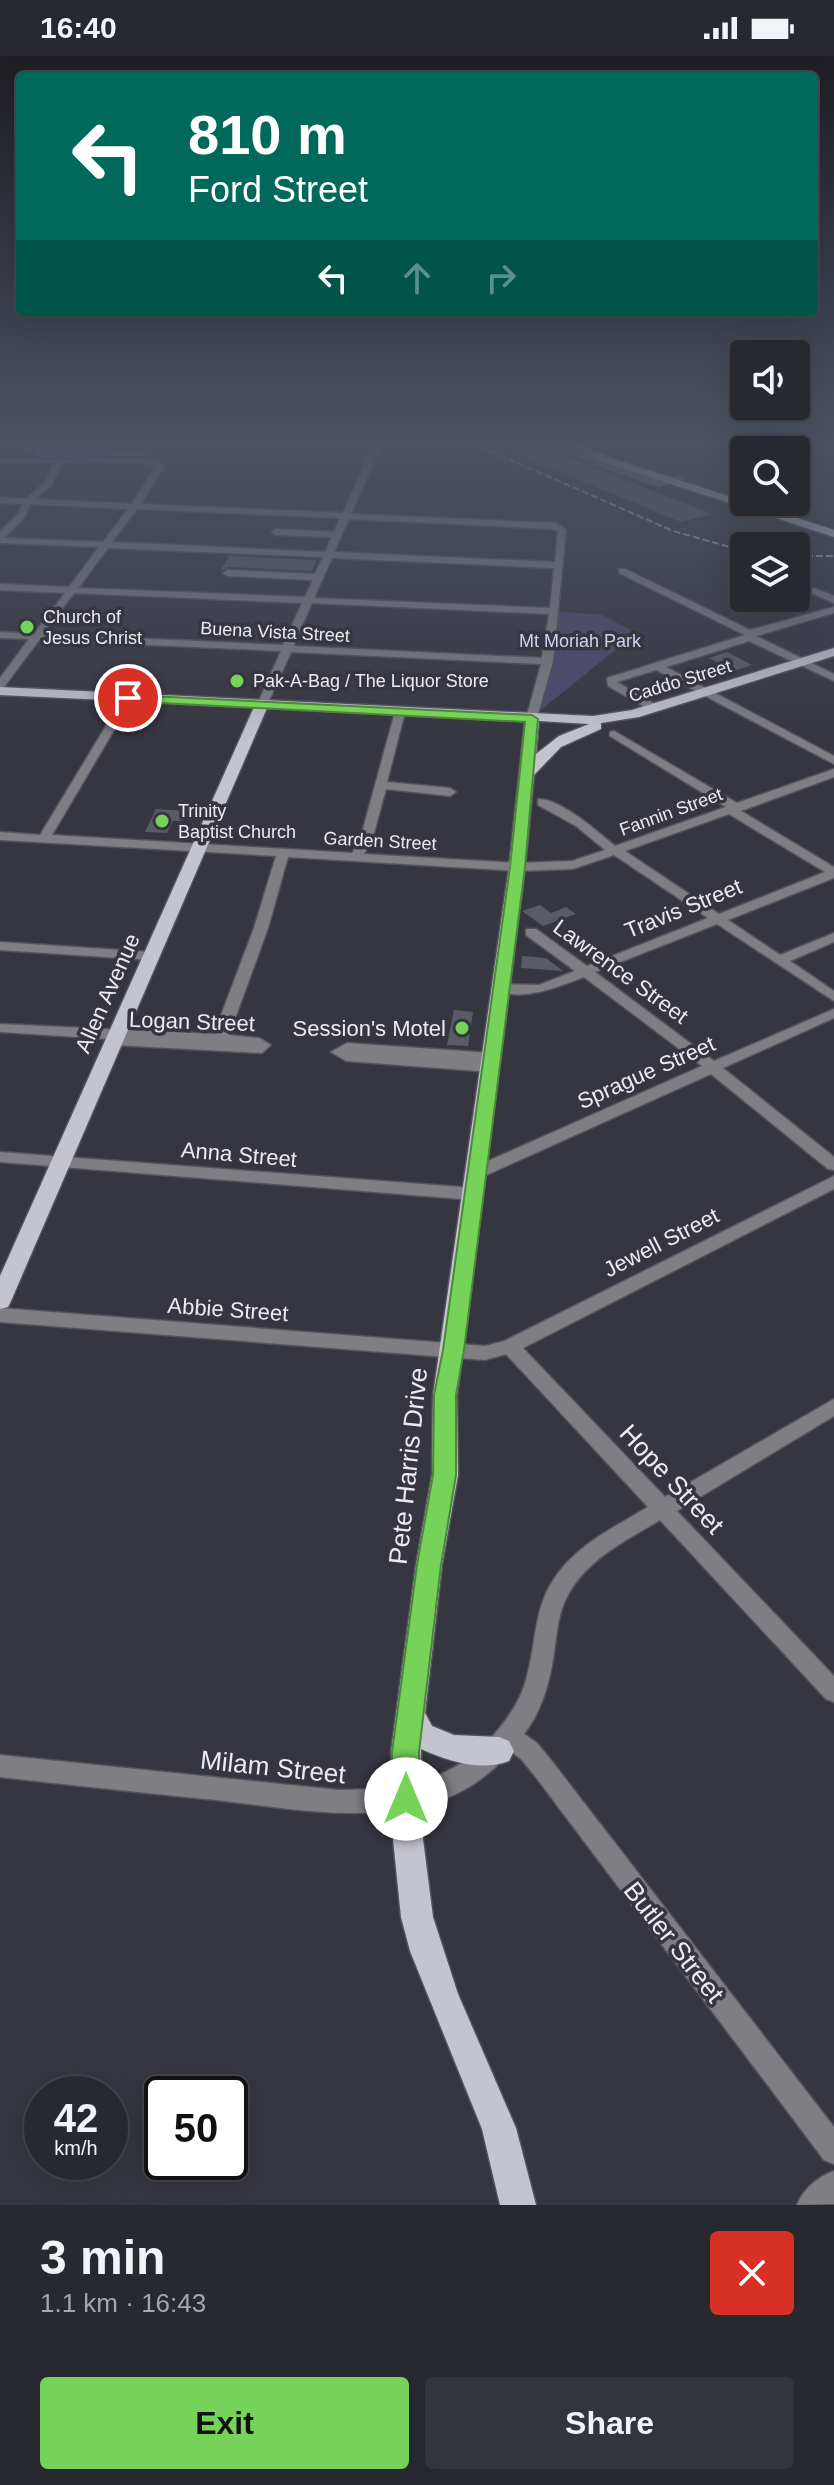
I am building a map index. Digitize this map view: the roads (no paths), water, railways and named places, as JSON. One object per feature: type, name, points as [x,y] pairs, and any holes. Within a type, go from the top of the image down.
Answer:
[{"type":"main road","name":"Caddo Street","points":[[0,691],[593,720],[634,714],[834,652]]},
{"type":"main road","name":"Allen Avenue","points":[[0,1301],[262,705]]},
{"type":"main road","points":[[526,775],[541,754],[555,742],[634,714]]},
{"type":"main road","name":"Pete Harris Drive","points":[[518,2205],[499,2128],[443,1998],[417,1917],[406,1799],[406,1752],[445,1475],[445,1395],[502,988],[532,719]]},
{"type":"main road","points":[[411,1715],[422,1736],[454,1749],[505,1744]]},
{"type":"street","points":[[64,543],[558,565]]},
{"type":"street","points":[[0,685],[106,543]]},
{"type":"street","points":[[262,705],[333,543]]},
{"type":"street","points":[[532,719],[548,661],[560,543]]},
{"type":"street","points":[[622,571],[834,678]]},
{"type":"street","points":[[228,573],[319,577]]},
{"type":"street","points":[[0,587],[554,611]]},
{"type":"street","points":[[814,591],[834,600]]},
{"type":"street","points":[[654,708],[611,681],[834,610]]},
{"type":"street","name":"Buena Vista Street","points":[[0,635],[548,661]]},
{"type":"street","points":[[656,666],[834,761]]},
{"type":"street","points":[[44,839],[128,698]]},
{"type":"street","points":[[356,857],[366,840],[400,712]]},
{"type":"street","points":[[614,734],[834,872]]},
{"type":"street","name":"Fannin Street","points":[[517,867],[563,866],[616,851],[834,773]]},
{"type":"street","points":[[382,785],[450,792]]},
{"type":"street","points":[[542,802],[580,823],[616,851],[834,997]]},
{"type":"street","name":"Garden Street","points":[[0,836],[517,867]]},
{"type":"street","points":[[220,1039],[261,928],[283,853]]},
{"type":"street","name":"Travis Street","points":[[502,988],[541,989],[834,872]]},
{"type":"street","name":"Lawrence Street","points":[[531,932],[676,1038],[834,1165]]},
{"type":"street","points":[[780,960],[834,937]]},
{"type":"street","points":[[0,946],[151,956]]},
{"type":"street","name":"Sprague Street","points":[[476,1173],[710,1068],[830,1020]]},
{"type":"street","name":"Logan Street","points":[[0,1028],[257,1050],[264,1045],[220,1039],[116,1036]]},
{"type":"street","points":[[347,1048],[492,1063],[346,1056],[339,1052],[347,1048]]},
{"type":"street","name":"Anna Street","points":[[0,1157],[474,1194]]},
{"type":"street","name":"Jewell Street","points":[[510,1346],[834,1182]]},
{"type":"street","name":"Abbie Street","points":[[0,1315],[453,1350]]},
{"type":"street","points":[[453,1350],[485,1353],[510,1346]]},
{"type":"street","name":"Hope Street","points":[[510,1346],[834,1692]]},
{"type":"street","name":"Milam Street","points":[[0,1766],[345,1803],[406,1799],[459,1781],[505,1744],[527,1711],[537,1686],[546,1617],[560,1586],[587,1556],[834,1407]]},
{"type":"street","name":"Butler Street","points":[[505,1744],[529,1751],[543,1768],[834,2150]]},
{"type":"street","points":[[811,2205],[834,2185]]},
{"type":"railway","points":[[717,543],[730,547]]},
{"type":"railway","points":[[810,556],[834,556]]},
{"type":"place","name":"Church of Jesus Christ","points":[[27,627]]},
{"type":"place","name":"Pak-A-Bag / The Liquor Store","points":[[237,681]]},
{"type":"place","name":"Trinity Baptist Church","points":[[162,821]]},
{"type":"place","name":"Session's Motel","points":[[462,1028]]},
{"type":"park label","name":"Mt Moriah Park","points":[[580,641]]}]
